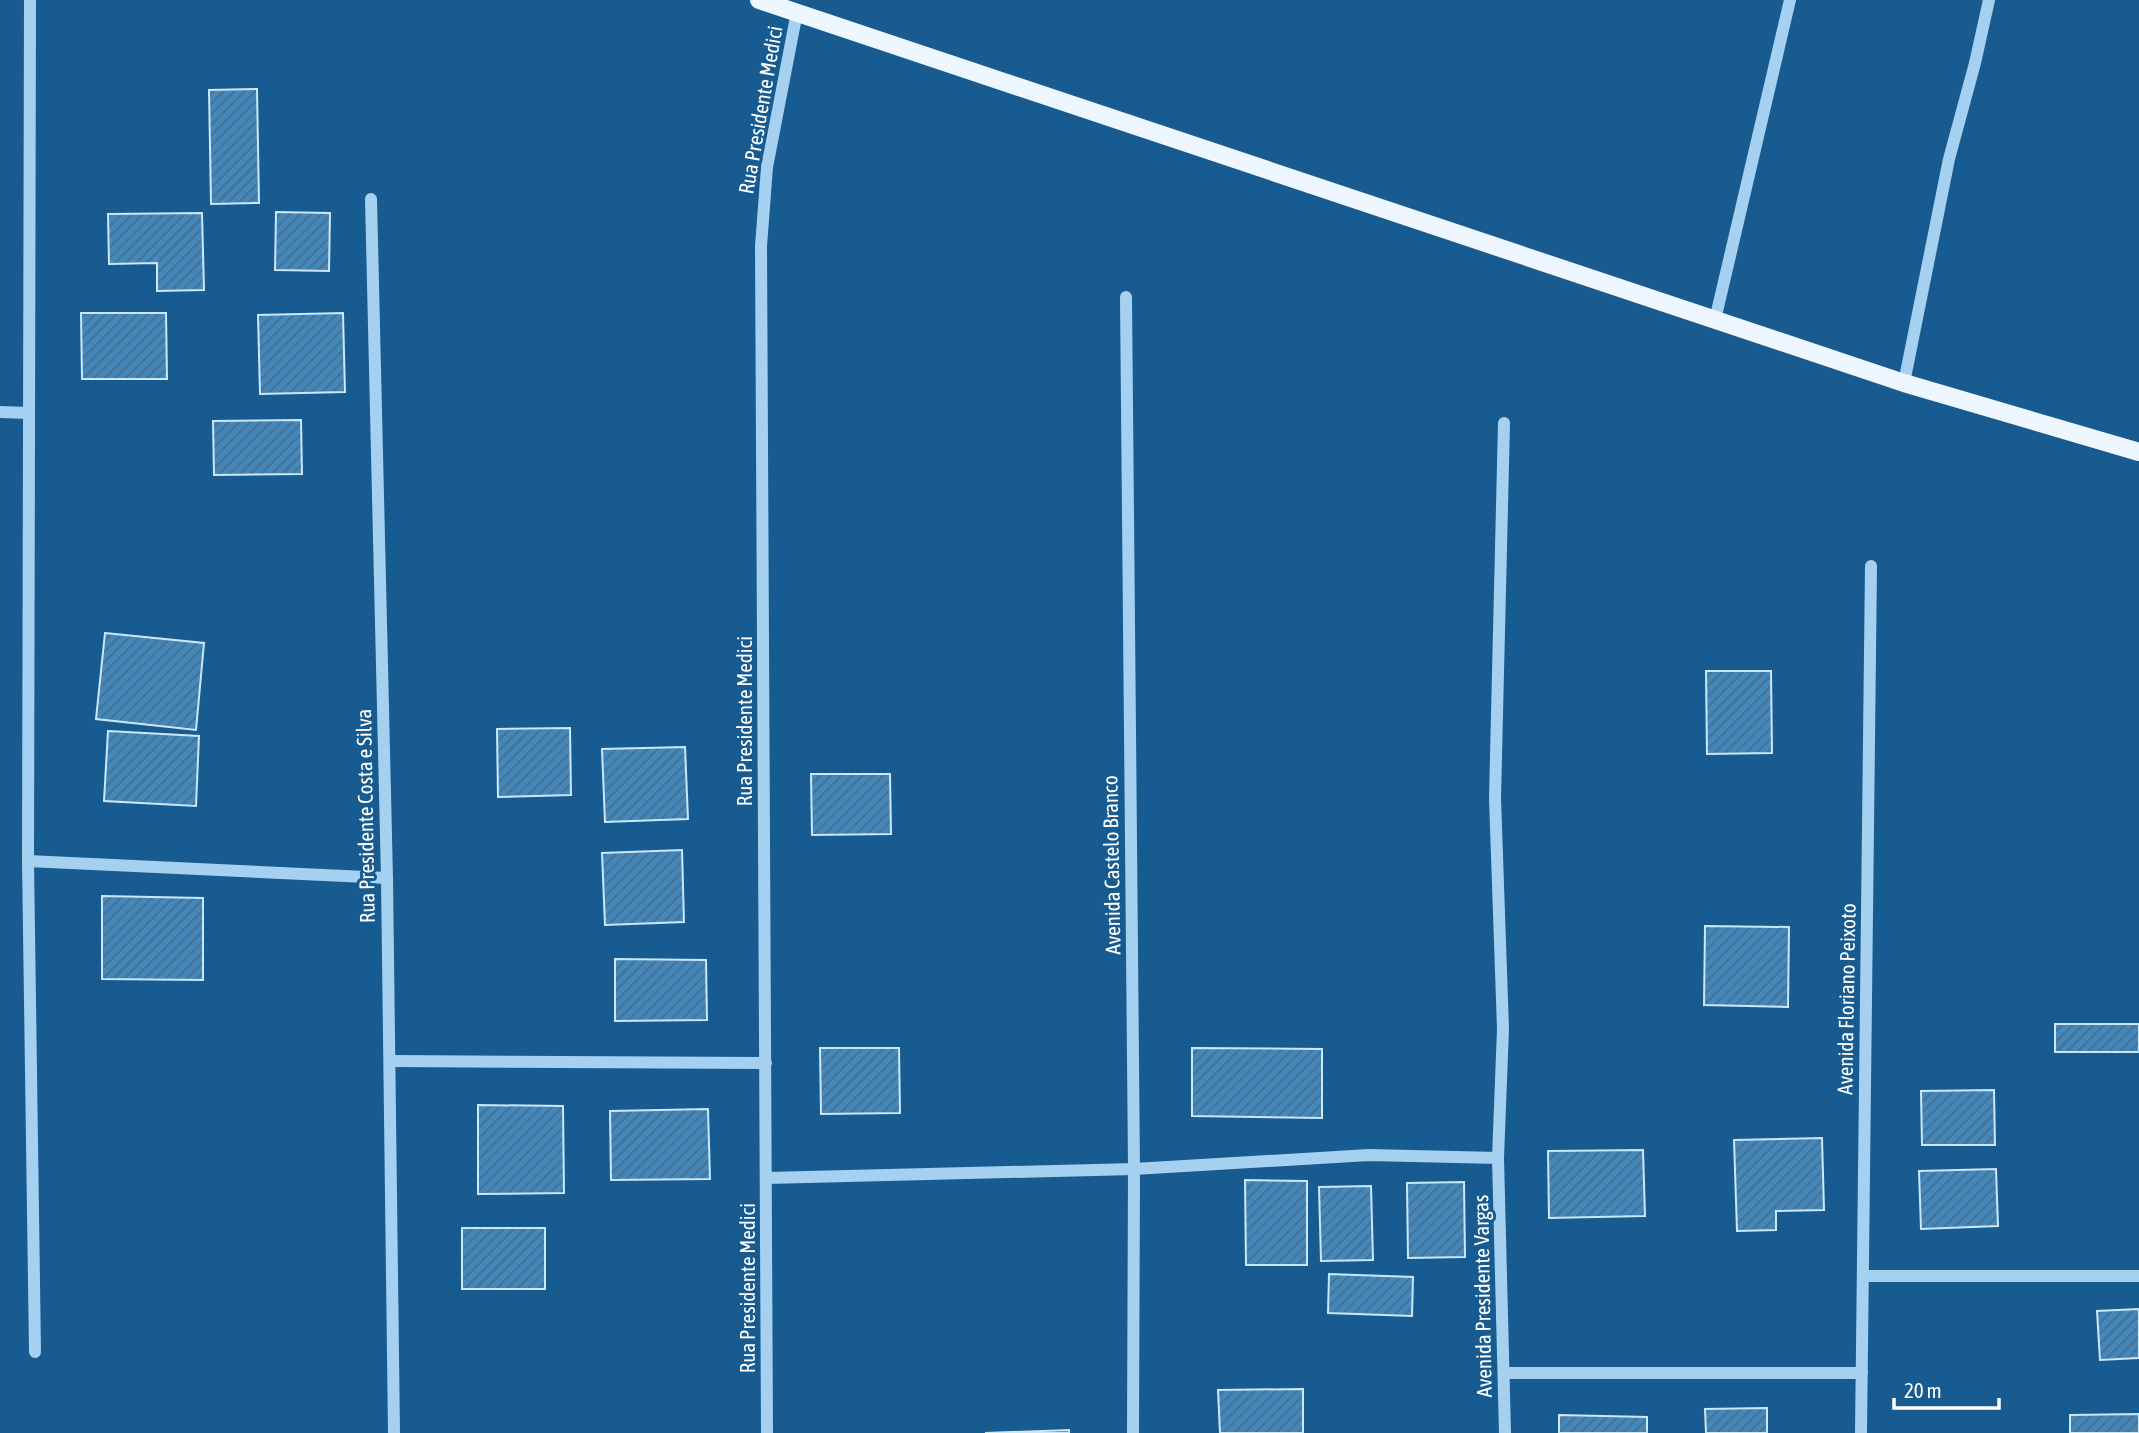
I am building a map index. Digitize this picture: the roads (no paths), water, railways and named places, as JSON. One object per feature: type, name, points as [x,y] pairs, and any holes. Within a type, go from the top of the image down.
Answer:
[{"type":"main road","points":[[759,0],[1904,383],[2139,452]]},
{"type":"street","points":[[30,0],[28,861],[35,1352]]},
{"type":"street","points":[[1715,320],[1790,0]]},
{"type":"street","points":[[1904,383],[1948,159],[1975,63],[1989,0]]},
{"type":"street","name":"Rua Presidente Medici","points":[[767,1433],[761,246],[767,167],[797,12]]},
{"type":"street","name":"Rua Presidente Costa e Silva","points":[[371,199],[387,878],[394,1433]]},
{"type":"street","name":"Avenida Castelo Branco","points":[[1126,297],[1134,1169],[1133,1433]]},
{"type":"street","points":[[0,412],[29,413]]},
{"type":"street","name":"Avenida Presidente Vargas","points":[[1504,422],[1495,798],[1503,1029],[1499,1158],[1505,1433]]},
{"type":"street","name":"Avenida Floriano Peixoto","points":[[1861,1433],[1871,566]]},
{"type":"street","points":[[28,861],[387,878]]},
{"type":"street","points":[[390,1061],[766,1063]]},
{"type":"street","points":[[767,1178],[1134,1169],[1369,1156],[1499,1158]]},
{"type":"street","points":[[1863,1276],[2139,1276]]},
{"type":"street","points":[[1505,1373],[1862,1373]]}]
